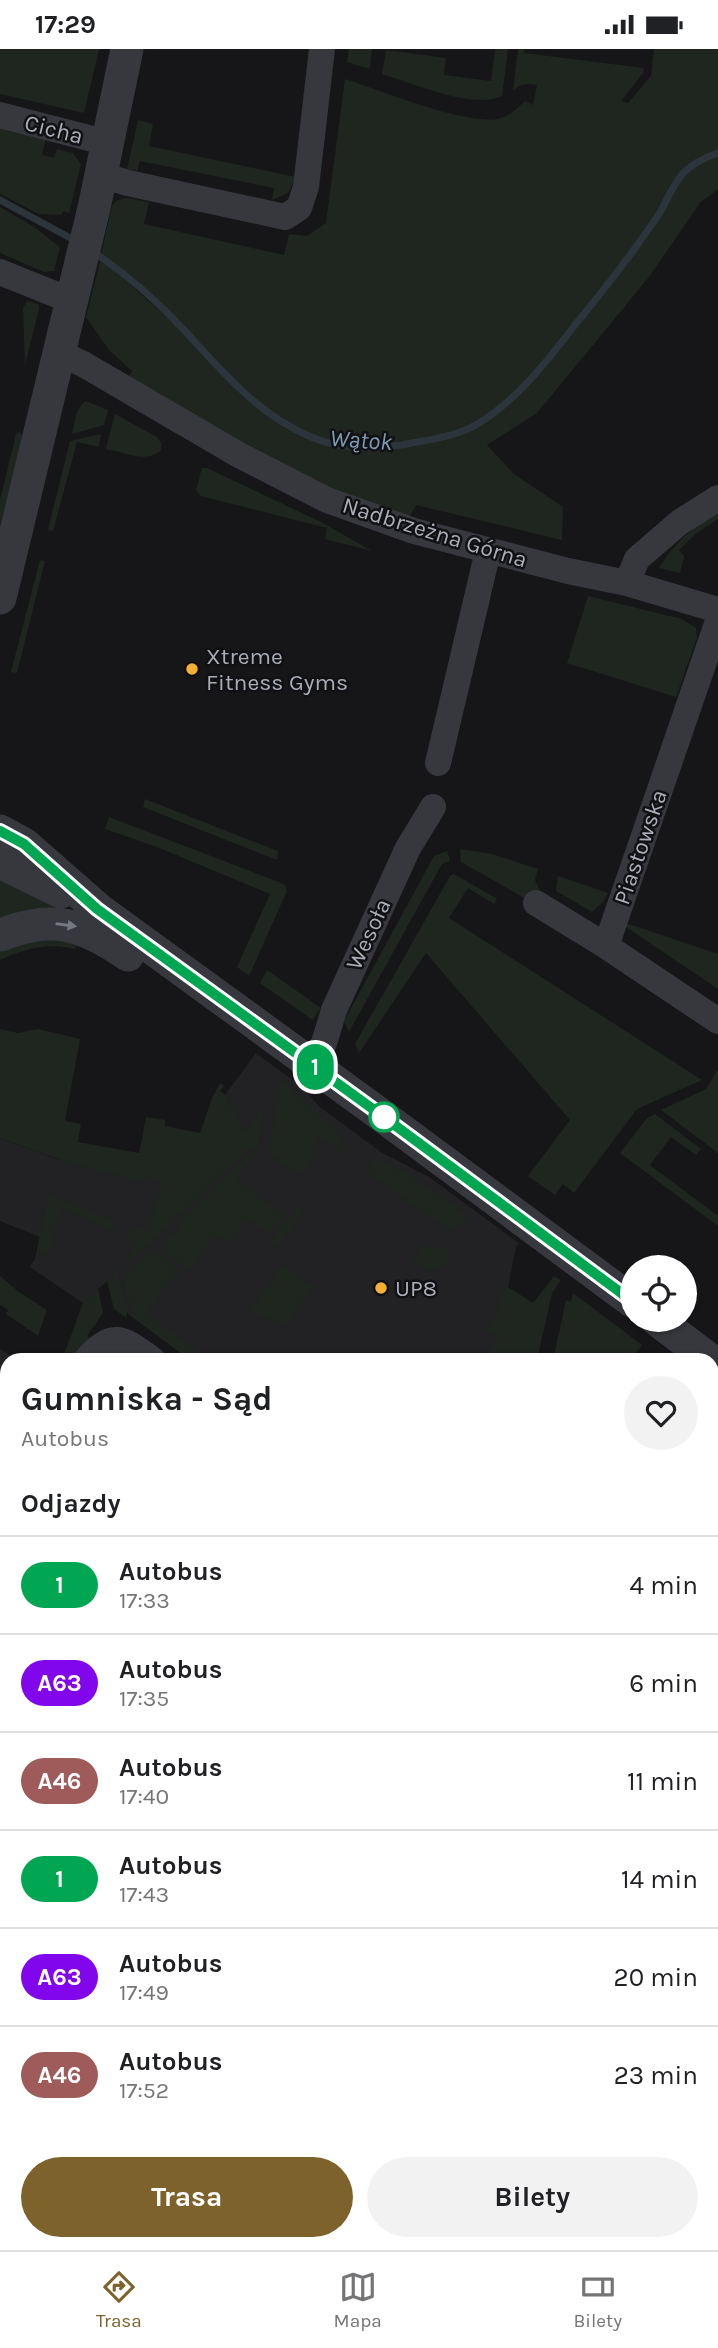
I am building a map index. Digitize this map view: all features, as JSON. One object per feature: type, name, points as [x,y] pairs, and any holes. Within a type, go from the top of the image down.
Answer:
[{"type":"street","points":[[0,598],[94,208],[127,49]]},
{"type":"street","points":[[101,176],[285,217],[299,208],[306,187],[322,49]]},
{"type":"street","name":"Cicha","points":[[0,115],[108,143]]},
{"type":"street","points":[[0,272],[75,288]]},
{"type":"street","name":"Nadbrzeżna Górna","points":[[58,352],[239,455],[327,500],[414,531],[627,583],[718,610]]},
{"type":"street","points":[[627,583],[637,559],[680,522],[718,498]]},
{"type":"street","points":[[438,763],[488,551]]},
{"type":"street","name":"Piastowska","points":[[606,947],[718,621]]},
{"type":"street","name":"Wesoła","points":[[311,1064],[324,1043],[334,1010],[408,848],[433,807]]},
{"type":"street","points":[[0,813],[8,846],[311,1064],[620,1292]]},
{"type":"street","points":[[536,903],[718,1021]]},
{"type":"street","points":[[0,935],[36,924],[63,923],[80,927],[144,965],[176,981],[215,995]]},
{"type":"street","points":[[673,1332],[701,1353]]},
{"type":"street","points":[[93,1353],[114,1339],[142,1353]]},
{"type":"shaded area","points":[[0,49],[99,49],[84,113],[0,94]]},
{"type":"shaded area","points":[[349,49],[372,49],[370,69],[347,62]]},
{"type":"shaded area","points":[[495,49],[508,49],[502,96],[490,99],[459,98],[382,74],[386,50],[446,58],[444,75],[491,81]]},
{"type":"shaded area","points":[[518,49],[524,49],[524,53],[644,68],[621,101],[628,103],[651,76],[654,49],[718,49],[718,152],[702,158],[683,171],[642,235],[539,367],[502,406],[474,424],[441,435],[383,445],[344,445],[308,435],[278,418],[251,397],[154,298],[101,254],[112,206],[117,200],[126,198],[149,202],[144,224],[284,255],[289,234],[307,236],[326,223],[345,79],[444,112],[465,117],[498,119],[510,114],[525,101],[533,105],[537,85],[524,85],[513,91]]},
{"type":"shaded area","points":[[138,120],[153,124],[149,146],[296,177],[288,193],[272,200],[274,188],[140,161],[137,171],[127,169]]},
{"type":"shaded area","points":[[0,127],[46,138],[42,155],[54,158],[57,149],[73,153],[81,164],[69,213],[64,211],[61,215],[39,214],[0,194]]},
{"type":"shaded area","points":[[718,156],[718,189],[700,203],[649,277],[537,413],[487,445],[514,474],[563,507],[562,540],[416,505],[409,518],[329,491],[128,378],[132,371],[109,350],[86,317],[101,258],[181,330],[244,398],[309,439],[347,449],[389,449],[440,440],[478,426],[509,404],[547,363],[626,265],[661,215],[675,185],[687,171],[700,162]]},
{"type":"shaded area","points":[[0,207],[33,226],[60,247],[54,271],[44,272],[0,253]]},
{"type":"shaded area","points":[[27,301],[38,304],[39,309],[25,365],[23,308]]},
{"type":"shaded area","points":[[86,401],[108,410],[104,425],[72,434],[78,411]]},
{"type":"shaded area","points":[[115,414],[157,437],[161,450],[142,457],[106,449]]},
{"type":"shaded area","points":[[19,432],[23,436],[0,527],[0,500],[16,434]]},
{"type":"shaded area","points":[[101,434],[99,447],[77,442],[53,531],[48,530],[70,441]]},
{"type":"shaded area","points":[[202,468],[323,523],[372,551],[325,539],[327,528],[201,496],[196,490]]},
{"type":"shaded area","points":[[718,512],[718,519],[698,532],[679,550],[684,556],[680,573],[659,568],[685,536]]},
{"type":"shaded area","points":[[40,560],[45,561],[17,673],[11,672]]},
{"type":"shaded area","points":[[588,596],[682,619],[696,628],[697,638],[676,697],[567,663]]},
{"type":"shaded area","points":[[145,799],[278,851],[277,860],[143,807]]},
{"type":"shaded area","points":[[109,817],[284,884],[287,891],[249,976],[237,967],[270,894],[157,847],[105,829]]},
{"type":"shaded area","points":[[460,849],[492,854],[538,869],[535,880],[541,893],[528,900],[461,862]]},
{"type":"shaded area","points":[[447,851],[450,861],[442,864],[349,1032],[344,1021],[434,856]]},
{"type":"shaded area","points":[[0,872],[63,905],[67,910],[0,924]]},
{"type":"shaded area","points":[[454,874],[497,899],[494,904],[468,888],[449,918],[702,1080],[637,1109],[574,1193],[563,1184],[555,1195],[528,1176],[570,1120],[426,953],[359,1053],[355,1044],[450,876]]},
{"type":"shaded area","points":[[558,876],[608,893],[592,912],[556,891]]},
{"type":"shaded area","points":[[626,923],[718,954],[718,989],[626,927]]},
{"type":"shaded area","points":[[54,938],[79,945],[74,949],[55,946],[36,948],[0,960],[0,951],[15,945]]},
{"type":"shaded area","points":[[267,970],[321,1008],[313,1020],[260,983]]},
{"type":"shaded area","points":[[0,1029],[18,1033],[38,1029],[80,1039],[65,1121],[81,1124],[78,1142],[139,1153],[146,1117],[165,1120],[165,1126],[200,1133],[220,1083],[224,1086],[220,1091],[225,1095],[245,1132],[264,1107],[258,1147],[246,1151],[117,1274],[128,1308],[126,1318],[114,1309],[107,1281],[127,1261],[136,1243],[126,1238],[128,1231],[148,1230],[162,1181],[146,1177],[145,1182],[69,1163],[0,1138]]},
{"type":"shaded area","points":[[256,1053],[302,1087],[320,1107],[381,1152],[429,1177],[519,1243],[516,1247],[496,1353],[181,1353],[128,1314],[116,1273],[83,1303],[30,1267],[35,1259],[40,1237],[0,1221],[0,1138],[57,1159],[162,1179],[250,1143],[225,1095]]},
{"type":"shaded area","points":[[718,1069],[718,1153],[661,1110],[706,1089]]},
{"type":"shaded area","points":[[281,1079],[340,1132],[340,1142],[348,1148],[344,1154],[320,1137],[310,1151],[314,1157],[304,1171],[296,1172],[269,1153]]},
{"type":"shaded area","points":[[655,1114],[701,1149],[696,1155],[671,1137],[650,1165],[718,1216],[718,1226],[620,1153],[647,1118]]},
{"type":"shaded area","points":[[258,1151],[236,1179],[284,1215],[269,1234],[248,1219],[229,1244],[216,1235],[189,1272],[162,1247],[180,1227],[180,1222],[251,1152]]},
{"type":"shaded area","points":[[375,1158],[416,1179],[469,1217],[468,1219],[457,1228],[443,1226],[366,1171]]},
{"type":"shaded area","points":[[49,1194],[110,1219],[116,1226],[115,1232],[63,1208],[50,1250],[46,1256],[40,1252],[35,1259]]},
{"type":"shaded area","points":[[297,1206],[305,1211],[276,1249],[269,1244]]},
{"type":"shaded area","points":[[422,1246],[447,1248],[448,1263],[426,1270],[412,1261]]},
{"type":"shaded area","points":[[158,1251],[181,1273],[178,1277],[174,1275],[146,1313],[200,1353],[181,1353],[134,1318],[124,1283],[126,1274],[148,1252],[153,1255]]},
{"type":"shaded area","points":[[284,1265],[313,1287],[285,1325],[249,1312]]},
{"type":"shaded area","points":[[510,1275],[508,1287],[533,1303],[554,1276],[561,1280],[552,1293],[539,1353],[492,1353],[498,1335],[489,1331]]},
{"type":"shaded area","points":[[0,1276],[47,1310],[38,1336],[6,1314],[8,1310],[0,1305]]},
{"type":"shaded area","points":[[98,1289],[103,1313],[79,1353],[65,1353],[83,1303]]},
{"type":"shaded area","points":[[573,1293],[620,1328],[620,1332],[625,1332],[642,1345],[636,1353],[555,1353],[566,1300],[571,1302]]},
{"type":"waterway","name":"Wątok","points":[[92,251],[152,298],[241,390],[290,427],[320,440],[343,446],[379,448],[402,445],[461,432],[507,403],[543,365],[616,273],[656,219],[682,175],[696,163],[718,153]]},
{"type":"waterway","name":"Wątok","points":[[0,200],[76,241]]},
{"type":"bus line","name":"1","points":[[0,831],[24,844],[97,909],[620,1292]]},
{"type":"place","name":"Xtreme Fitness Gyms","points":[[192,669]]},
{"type":"place","name":"UP8","points":[[381,1288]]}]
